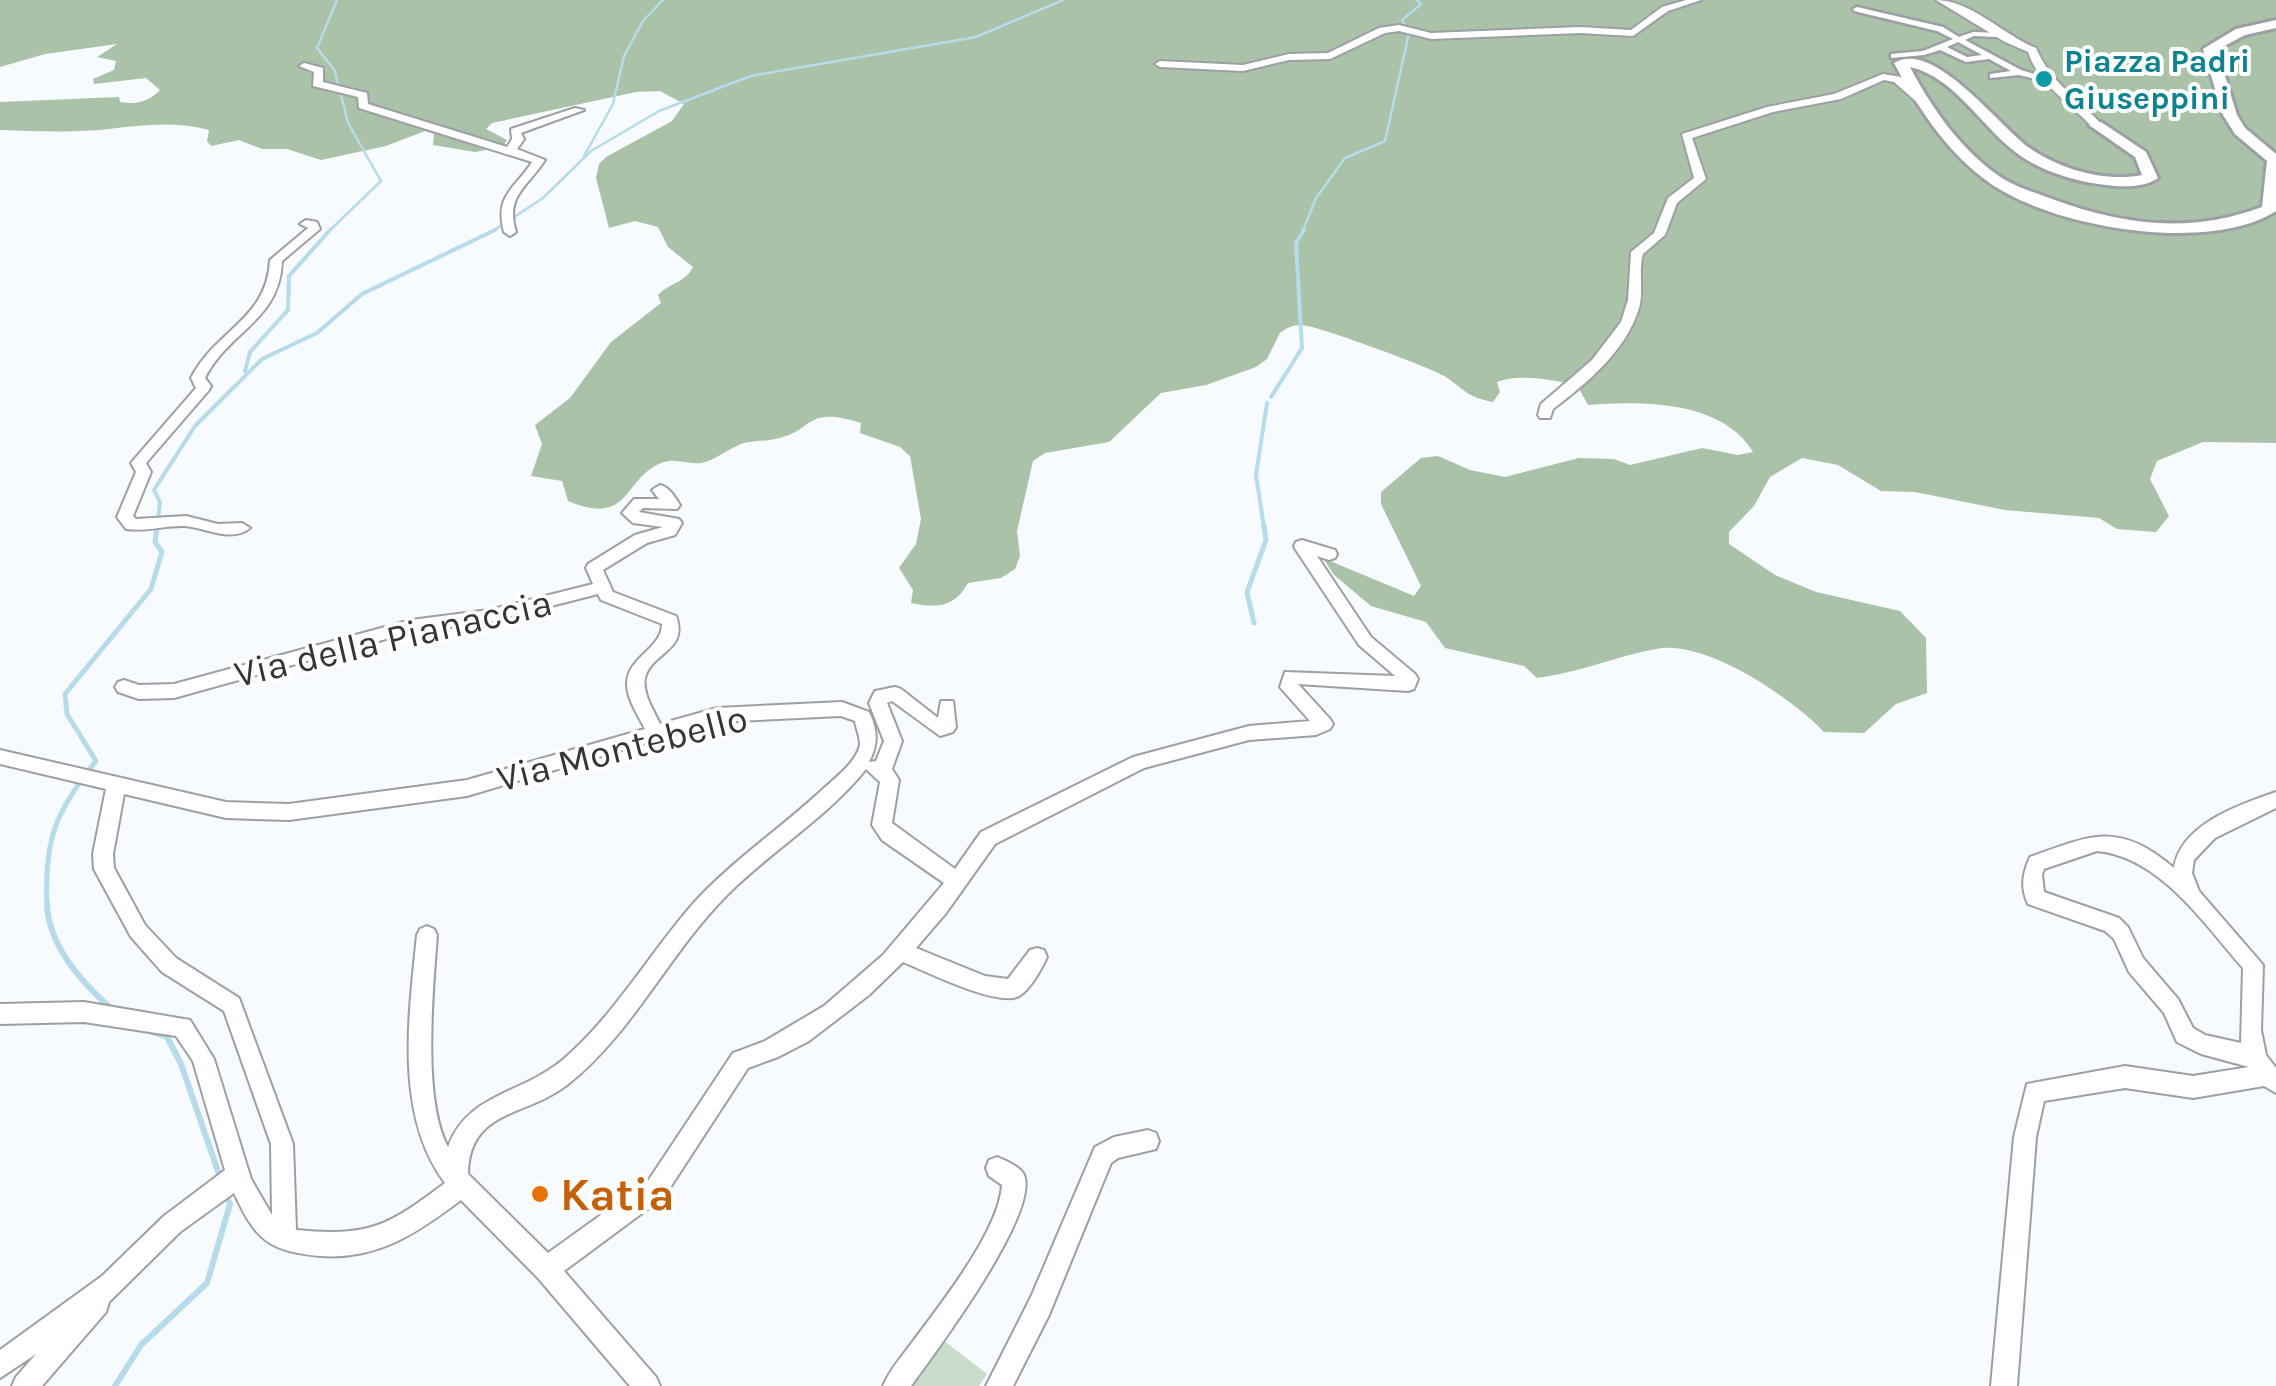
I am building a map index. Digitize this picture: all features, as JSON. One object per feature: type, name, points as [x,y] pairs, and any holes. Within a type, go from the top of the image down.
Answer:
[{"type":"street","points":[[1160,64],[1243,68],[1290,57],[1330,56],[1354,48],[1383,30],[1399,28],[1431,36],[1580,30],[1633,33],[1665,9],[1696,0]]},
{"type":"street","points":[[1941,0],[1981,10],[1999,34]]},
{"type":"street","points":[[1857,8],[1940,29],[2026,75],[2052,81]]},
{"type":"street","points":[[1894,56],[1941,47],[1978,33],[1999,34],[2032,50],[2034,68],[2052,81],[2056,91],[2076,103],[2096,126],[2141,155],[2151,178],[2127,184],[2038,160],[1960,92],[1905,61],[1900,64],[1927,104],[1986,174],[2022,194],[2137,230],[2226,225],[2269,210],[2274,160],[2240,131],[2230,115],[2219,68],[2210,49],[2240,32],[2276,24]]},
{"type":"street","points":[[1941,47],[1966,60],[1990,57]]},
{"type":"street","points":[[304,66],[318,70],[317,84],[362,94],[364,106],[539,160],[506,201],[508,226]]},
{"type":"street","points":[[1993,76],[2026,75]]},
{"type":"street","points":[[1545,415],[1546,406],[1565,393],[1614,340],[1632,308],[1637,252],[1660,235],[1672,201],[1700,179],[1686,136],[1771,109],[1837,97],[1883,78],[1897,79],[1927,104]]},
{"type":"street","points":[[510,150],[520,128],[579,110]]},
{"type":"street","points":[[242,528],[132,525],[125,517],[144,472],[138,463],[202,390],[204,386],[198,378],[205,364],[258,314],[277,272],[276,260],[314,229],[306,224]]},
{"type":"street","points":[[655,732],[635,684],[637,673],[668,640],[670,620],[607,596],[596,564],[672,526],[674,523],[638,518],[630,513],[639,503],[672,504],[660,490]]},
{"type":"street","points":[[547,1269],[656,1189],[742,1060],[768,1054],[799,1034],[862,988],[900,952],[988,838],[1140,762],[1249,734],[1324,724],[1289,687],[1291,677],[1408,684],[1409,679],[1365,641],[1302,546],[1330,554]]},
{"type":"street","name":"Via della Pianaccia","points":[[124,687],[139,692],[174,692],[411,626],[488,616],[603,587]]},
{"type":"street","points":[[882,770],[892,741],[878,703],[881,696],[896,694],[940,729],[947,726],[947,706]]},
{"type":"street","name":"Via Montebello","points":[[0,757],[226,810],[289,812],[467,788],[717,715],[842,709],[862,717],[870,734],[859,765]]},
{"type":"street","points":[[459,1182],[454,1160],[461,1139],[473,1123],[496,1106],[556,1080],[585,1056],[716,892],[859,765],[882,770],[890,780],[882,825],[958,881]]},
{"type":"street","points":[[106,782],[104,869],[138,930],[169,965],[232,1005],[282,1144],[285,1240]]},
{"type":"street","points":[[2200,907],[2179,874],[2181,860],[2222,822],[2276,800]]},
{"type":"street","points":[[2095,842],[2113,844],[2151,861],[2253,965],[2264,1071],[2185,1035],[2171,1006],[2136,965],[2121,932],[2112,924],[2035,898],[2032,875],[2038,864],[2095,842]]},
{"type":"street","points":[[427,935],[423,976],[428,1114],[433,1143],[459,1182],[547,1269],[647,1386]]},
{"type":"street","points":[[900,952],[984,986],[1013,990],[1037,956]]},
{"type":"street","points":[[0,1014],[84,1012],[148,1019],[182,1028],[202,1055],[225,1184],[285,1240],[336,1247],[372,1243],[400,1233],[459,1182]]},
{"type":"street","points":[[2004,1386],[2025,1138],[2035,1092],[2125,1076],[2193,1086],[2264,1071]]},
{"type":"street","points":[[999,1386],[1040,1306],[1104,1156],[1114,1148],[1148,1141]]},
{"type":"street","points":[[896,1386],[979,1266],[1012,1202],[1014,1179],[997,1168]]},
{"type":"street","points":[[26,1386],[111,1285],[172,1224],[225,1184]]},
{"type":"street","points":[[0,1364],[111,1285]]},
{"type":"green space","points":[[0,0],[2276,0],[2276,443],[2203,442],[2157,461],[2150,479],[2169,516],[2156,532],[2117,529],[2099,518],[2005,510],[1915,492],[1881,491],[1838,465],[1802,458],[1770,477],[1754,506],[1729,532],[1729,544],[1775,575],[1816,592],[1900,611],[1926,638],[1927,693],[1896,704],[1864,733],[1824,732],[1770,688],[1698,653],[1656,649],[1537,678],[1524,666],[1445,648],[1426,622],[1371,606],[1334,575],[1323,558],[1414,596],[1421,586],[1381,504],[1381,492],[1421,458],[1438,456],[1470,470],[1505,477],[1579,458],[1614,459],[1630,465],[1702,448],[1738,455],[1753,452],[1722,422],[1701,413],[1655,404],[1588,405],[1577,385],[1536,378],[1497,382],[1500,392],[1493,402],[1472,396],[1446,377],[1420,365],[1301,325],[1280,333],[1267,359],[1256,367],[1206,385],[1161,393],[1109,442],[1045,453],[1033,461],[1017,531],[1020,556],[1015,569],[1001,578],[968,583],[951,602],[929,606],[911,603],[913,590],[899,568],[916,544],[921,519],[910,456],[900,447],[860,433],[861,423],[819,418],[788,435],[741,444],[702,463],[664,462],[650,469],[625,497],[605,508],[568,501],[562,481],[531,476],[542,444],[535,425],[570,398],[611,342],[661,303],[658,295],[693,267],[668,247],[658,227],[635,221],[609,228],[596,178],[599,164],[606,157],[672,121],[684,104],[660,91],[636,92],[492,123],[486,129],[507,140],[503,147],[475,152],[433,145],[434,134],[425,131],[386,146],[321,160],[287,149],[262,149],[239,140],[211,146],[207,141],[209,130],[185,125],[0,130],[0,102],[119,97],[120,102],[131,103],[146,100],[160,90],[146,78],[94,84],[93,79],[114,70],[116,61],[97,57],[117,44],[45,54],[0,67]]},
{"type":"green space","points":[[939,1337],[987,1374],[979,1386],[902,1386]]},
{"type":"waterway","points":[[337,0],[317,48],[335,71],[338,86]]},
{"type":"waterway","points":[[584,156],[613,104],[624,56],[643,21],[663,0]]},
{"type":"waterway","points":[[493,231],[543,198],[591,151],[659,111],[751,76],[976,37],[1063,0]]},
{"type":"waterway","points":[[1302,233],[1316,198],[1345,158],[1385,141],[1409,33],[1402,20],[1421,4],[1417,0]]},
{"type":"waterway","points":[[329,231],[381,181],[348,123],[340,91]]},
{"type":"waterway","points":[[1271,397],[1302,348],[1296,243],[1304,230]]},
{"type":"waterway","points":[[245,371],[250,352],[288,310],[289,276],[329,231]]},
{"type":"waterway","points":[[157,528],[160,502],[154,490],[195,426],[262,359],[317,333],[362,294],[493,231]]},
{"type":"waterway","points":[[1264,528],[1256,475],[1267,403]]},
{"type":"waterway","points":[[47,903],[48,863],[55,828],[71,796],[96,761],[67,714],[65,694],[151,589],[162,552],[155,542],[157,526]]},
{"type":"waterway","points":[[1254,623],[1247,592],[1266,540],[1264,526]]},
{"type":"waterway","points":[[47,903],[60,948],[89,987],[112,1009]]},
{"type":"waterway","points":[[152,1032],[167,1037],[181,1064],[221,1180]]},
{"type":"waterway","points":[[115,1386],[141,1345],[207,1283],[230,1204],[226,1195]]},
{"type":"place","name":"Piazza Padri Giuseppini","points":[[2044,79]]},
{"type":"place","name":"Katia","points":[[540,1194]]}]
